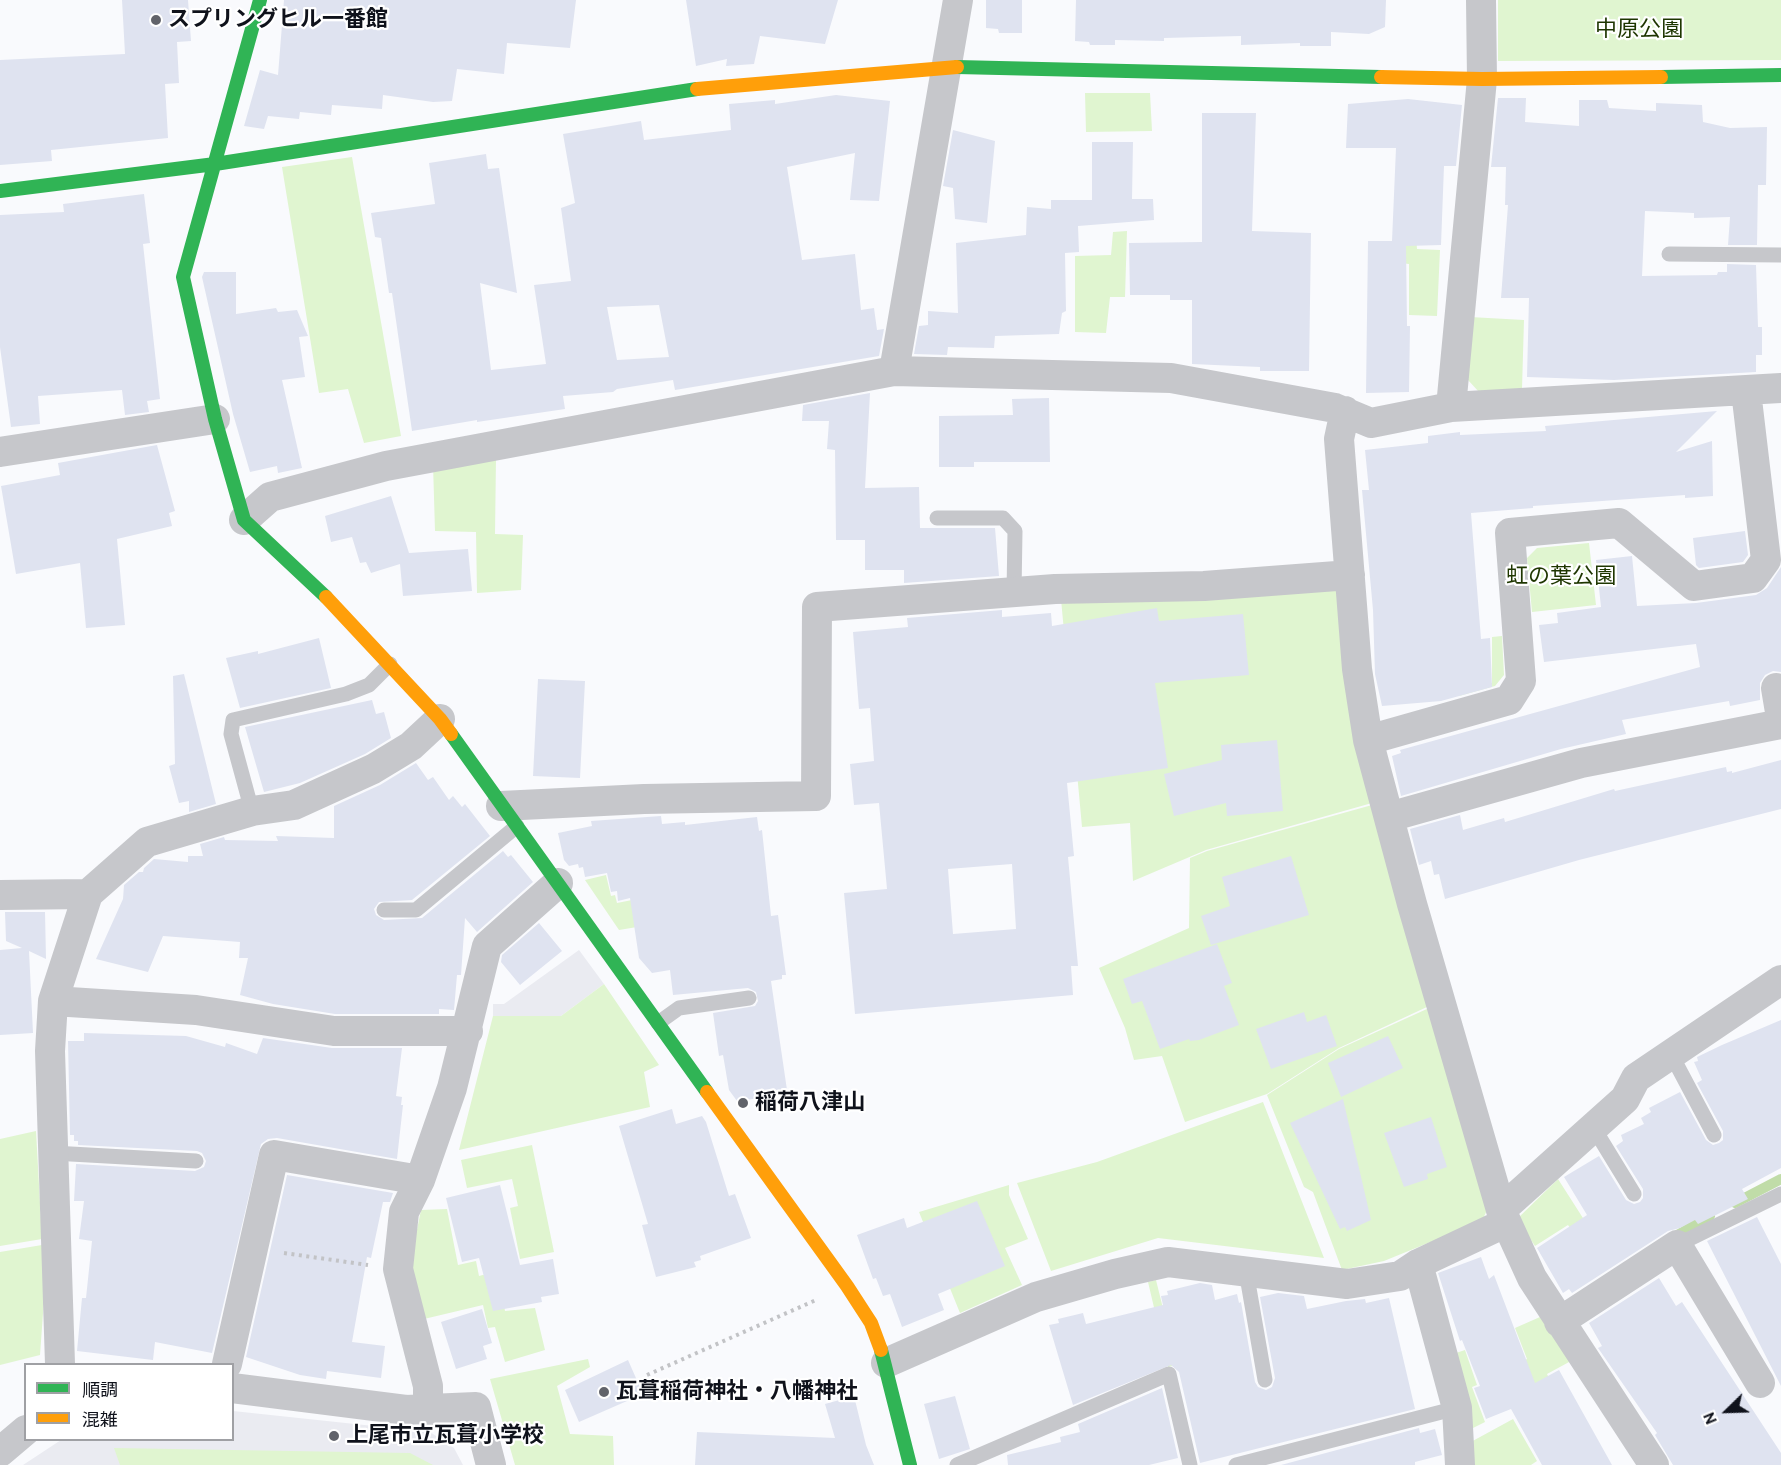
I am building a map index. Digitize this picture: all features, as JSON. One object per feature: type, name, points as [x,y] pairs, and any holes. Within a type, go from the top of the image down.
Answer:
[{"type":"street","points":[[260,0],[183,278],[215,419],[243,520],[322,593],[440,719],[847,1286],[871,1323],[886,1363],[910,1465]]},
{"type":"street","points":[[894,371],[958,0]]},
{"type":"street","points":[[1451,407],[1482,79],[1481,0]]},
{"type":"street","points":[[0,191],[215,164],[725,84],[946,67],[1482,79],[1781,75]]},
{"type":"street","points":[[243,520],[270,497],[386,466],[894,371],[1171,378],[1345,411],[1371,423],[1451,407],[1781,388]]},
{"type":"street","points":[[1368,740],[1509,700],[1521,681],[1510,532],[1619,523],[1694,586],[1753,578],[1766,560],[1746,391]]},
{"type":"street","points":[[1345,411],[1340,439],[1357,669],[1368,740],[1503,1217],[1532,1278],[1654,1465]]},
{"type":"street","points":[[0,452],[215,419]]},
{"type":"street","points":[[509,816],[644,799],[816,796],[817,607],[1014,593],[1204,586],[1350,575]]},
{"type":"street","points":[[1776,688],[1781,718]]},
{"type":"street","points":[[60,1363],[50,1051],[52,1001],[88,894],[147,842],[252,811],[294,805],[373,769],[411,746],[440,719]]},
{"type":"street","points":[[1389,817],[1581,763],[1781,724]]},
{"type":"street","points":[[428,1411],[428,1386],[398,1269],[404,1212],[420,1180],[452,1088],[468,1031],[487,946],[558,883]]},
{"type":"street","points":[[0,895],[88,894]]},
{"type":"street","points":[[886,1363],[1036,1297],[1115,1274],[1168,1263],[1347,1284],[1400,1276],[1503,1217],[1590,1130],[1625,1099],[1636,1078],[1778,987]]},
{"type":"street","points":[[52,1001],[196,1010],[334,1031],[468,1031]]},
{"type":"street","points":[[227,1363],[274,1155],[420,1180]]},
{"type":"street","points":[[1559,1322],[1677,1245],[1760,1383]]},
{"type":"street","points":[[1418,1264],[1457,1408],[1460,1465]]},
{"type":"street","points":[[234,1388],[428,1411],[476,1407],[491,1465]]},
{"type":"street","points":[[0,1452],[24,1432]]},
{"type":"lane","points":[[1669,254],[1781,255]]},
{"type":"lane","points":[[937,518],[1003,519],[1015,531],[1014,593]]},
{"type":"lane","points":[[252,811],[231,734],[233,720],[346,694],[369,685],[390,664]]},
{"type":"lane","points":[[384,910],[416,910],[509,816]]},
{"type":"lane","points":[[658,1023],[679,1008],[749,998]]},
{"type":"lane","points":[[1671,1054],[1714,1135]]},
{"type":"lane","points":[[1590,1130],[1598,1135],[1634,1194]]},
{"type":"lane","points":[[53,1153],[195,1161]]},
{"type":"lane","points":[[1677,1245],[1781,1194]]},
{"type":"lane","points":[[1246,1271],[1266,1380]]},
{"type":"lane","points":[[957,1465],[1169,1374],[1190,1465]]},
{"type":"lane","points":[[1236,1465],[1457,1408]]},
{"type":"path","points":[[253,1249],[398,1269]]},
{"type":"path","points":[[647,1375],[847,1286]]},
{"type":"shaded area","points":[[579,950],[604,984],[561,1016],[493,1016],[493,1004],[504,1004]]},
{"type":"shaded area","name":"上尾市立瓦葺小学校","points":[[234,1411],[430,1432],[454,1448],[463,1465],[23,1465],[59,1441],[234,1441]]},
{"type":"green space","name":"中原公園","points":[[1498,0],[1781,0],[1781,60],[1498,61]]},
{"type":"green space","points":[[1085,93],[1150,93],[1152,131],[1086,132]]},
{"type":"green space","points":[[352,157],[401,436],[364,443],[348,389],[319,393],[282,167]]},
{"type":"green space","points":[[1127,231],[1125,297],[1110,297],[1106,333],[1075,332],[1075,256],[1111,255],[1113,232]]},
{"type":"green space","points":[[1416,236],[1417,249],[1440,250],[1437,316],[1409,315],[1409,264],[1400,263],[1400,237]]},
{"type":"green space","points":[[1470,317],[1524,320],[1522,389],[1479,392],[1468,380]]},
{"type":"green space","points":[[496,458],[495,534],[523,535],[521,590],[477,593],[476,532],[435,531],[433,464]]},
{"type":"green space","name":"虹の葉公園","points":[[1589,543],[1596,605],[1532,612],[1527,558],[1537,548]]},
{"type":"green space","points":[[1339,589],[1372,803],[1206,850],[1133,881],[1130,823],[1082,827],[1061,599]]},
{"type":"green space","points":[[1502,636],[1504,675],[1495,686],[1459,696],[1471,685],[1492,683],[1492,637]]},
{"type":"green space","points":[[1372,805],[1429,1006],[1339,1048],[1267,1094],[1185,1122],[1162,1056],[1134,1060],[1125,1028],[1099,968],[1189,928],[1190,858],[1207,851]]},
{"type":"green space","points":[[606,875],[611,896],[615,895],[617,903],[642,898],[661,923],[619,930],[585,880]]},
{"type":"green space","points":[[604,984],[659,1065],[644,1072],[650,1107],[459,1150],[493,1016],[561,1016]]},
{"type":"green space","points":[[1429,1008],[1488,1208],[1482,1221],[1384,1261],[1342,1270],[1313,1192],[1304,1187],[1267,1095],[1339,1049]]},
{"type":"green space","points":[[1263,1102],[1324,1258],[1158,1238],[1051,1271],[1017,1183],[1097,1162]]},
{"type":"green space","points":[[36,1131],[42,1239],[0,1246],[0,1139]]},
{"type":"green space","points":[[532,1145],[554,1252],[520,1259],[510,1208],[518,1206],[512,1179],[467,1188],[461,1160]]},
{"type":"green space","points":[[1558,1179],[1613,1265],[1599,1274],[1568,1225],[1535,1246],[1517,1219]]},
{"type":"green space","points":[[1009,1185],[1009,1195],[1028,1239],[1005,1248],[1022,1285],[960,1313],[919,1212]]},
{"type":"green space","points":[[447,1209],[458,1265],[476,1261],[479,1276],[498,1271],[505,1311],[535,1308],[545,1350],[505,1362],[495,1327],[488,1328],[483,1305],[424,1319],[410,1264],[421,1210]]},
{"type":"green space","points":[[48,1244],[40,1355],[0,1365],[0,1252]]},
{"type":"green space","points":[[1156,1280],[1177,1365],[1168,1367],[1148,1282]]},
{"type":"green space","points":[[1540,1317],[1571,1361],[1547,1374],[1554,1388],[1537,1398],[1523,1361],[1527,1359],[1515,1328]]},
{"type":"green space","points":[[1465,1350],[1477,1385],[1472,1387],[1485,1422],[1471,1429],[1453,1354]]},
{"type":"green space","points":[[588,1359],[590,1367],[557,1386],[570,1434],[613,1436],[614,1465],[515,1465],[490,1379]]},
{"type":"green space","points":[[1513,1419],[1537,1461],[1531,1465],[1475,1465],[1469,1443]]},
{"type":"green space","points":[[114,1448],[410,1453],[433,1465],[120,1465]]},
{"type":"building","points":[[122,0],[188,0],[191,41],[177,42],[179,83],[165,84],[168,138],[51,150],[52,161],[0,165],[0,60],[125,54]]},
{"type":"building","points":[[284,0],[576,0],[570,48],[507,43],[504,74],[457,69],[452,101],[433,102],[383,95],[382,109],[332,105],[331,115],[300,112],[299,119],[268,116],[264,129],[244,126],[260,70],[278,75]]},
{"type":"building","points":[[686,0],[838,0],[825,44],[760,36],[754,64],[726,66],[727,59],[696,66]]},
{"type":"building","points":[[986,0],[1022,0],[1022,33],[999,33],[998,29],[986,28]]},
{"type":"building","points":[[1076,0],[1386,0],[1385,27],[1369,34],[1331,32],[1331,46],[1300,46],[1300,43],[1241,45],[1241,36],[1164,38],[1164,41],[1115,40],[1115,45],[1090,45],[1089,42],[1075,41]]},
{"type":"building","points":[[836,95],[890,101],[879,201],[850,200],[855,153],[787,167],[802,260],[855,254],[861,310],[874,308],[877,330],[884,329],[879,356],[675,390],[673,380],[617,389],[613,392],[563,396],[565,409],[412,431],[392,293],[389,293],[381,238],[375,237],[371,213],[435,204],[429,163],[486,154],[488,169],[499,168],[517,293],[480,283],[491,370],[546,364],[534,285],[571,281],[561,208],[575,203],[563,134],[641,121],[644,140],[731,130],[729,104],[775,100],[775,104]],"holes":[[[659,305],[669,357],[617,360],[607,307]]]},
{"type":"building","points":[[1498,98],[1526,98],[1525,122],[1579,126],[1579,100],[1607,100],[1609,108],[1656,111],[1656,103],[1702,105],[1703,122],[1730,128],[1767,127],[1766,185],[1758,185],[1757,245],[1728,245],[1730,217],[1694,218],[1694,213],[1645,211],[1642,276],[1717,275],[1718,272],[1727,272],[1727,264],[1756,265],[1758,327],[1762,327],[1762,355],[1756,355],[1756,372],[1614,380],[1527,377],[1529,298],[1501,298],[1508,205],[1505,205],[1506,167],[1491,167]]},
{"type":"building","points":[[1408,99],[1462,105],[1456,166],[1444,166],[1441,245],[1406,246],[1407,326],[1410,326],[1409,392],[1366,393],[1368,241],[1392,241],[1396,148],[1346,148],[1348,104]]},
{"type":"building","points":[[1202,113],[1256,113],[1252,231],[1311,233],[1309,371],[1260,371],[1260,367],[1192,364],[1192,300],[1170,300],[1170,295],[1130,295],[1129,243],[1202,242]]},
{"type":"building","points":[[953,130],[995,141],[987,223],[955,219],[953,188],[943,186]]},
{"type":"building","points":[[1092,142],[1133,142],[1132,199],[1153,199],[1154,220],[1078,226],[1079,252],[1065,253],[1066,311],[1062,313],[1059,334],[995,336],[994,348],[948,347],[947,355],[914,354],[919,326],[928,325],[928,311],[958,313],[956,243],[1026,235],[1027,207],[1051,209],[1051,200],[1092,200]]},
{"type":"building","points":[[144,194],[150,243],[143,244],[160,399],[147,401],[149,412],[125,415],[122,390],[38,396],[40,424],[11,427],[0,347],[0,215],[64,212],[63,204]]},
{"type":"building","points":[[204,272],[236,272],[236,314],[276,308],[278,312],[297,310],[308,336],[299,337],[305,377],[282,380],[302,468],[278,473],[277,466],[250,472],[233,414],[202,277]]},
{"type":"building","points":[[870,393],[865,488],[919,487],[920,528],[995,528],[999,576],[904,583],[904,570],[865,570],[865,540],[836,540],[835,450],[827,449],[829,421],[802,421],[803,405]]},
{"type":"building","points":[[1049,398],[1050,462],[974,462],[974,467],[939,467],[939,416],[1013,415],[1012,399]]},
{"type":"building","points":[[1717,411],[1676,452],[1712,441],[1713,496],[1685,498],[1685,495],[1471,513],[1481,639],[1490,638],[1492,687],[1441,701],[1382,706],[1375,674],[1373,610],[1362,490],[1369,490],[1365,450],[1428,443],[1428,436],[1460,432],[1460,435],[1546,431],[1545,426]]},
{"type":"building","points":[[157,445],[175,511],[169,513],[172,526],[117,539],[125,625],[86,628],[80,563],[16,574],[1,486],[60,475],[58,463]]},
{"type":"building","points":[[391,496],[409,553],[468,549],[472,591],[403,596],[400,564],[371,573],[366,562],[360,563],[352,537],[331,542],[325,516]]},
{"type":"building","points":[[1745,531],[1748,555],[1743,562],[1699,568],[1696,565],[1693,538]]},
{"type":"building","points":[[1632,556],[1637,606],[1696,603],[1756,595],[1767,588],[1781,567],[1781,672],[1773,671],[1765,675],[1760,683],[1760,700],[1730,706],[1729,701],[1622,720],[1626,734],[1561,749],[1401,796],[1392,756],[1401,753],[1400,750],[1700,667],[1696,644],[1544,662],[1539,625],[1558,623],[1557,613],[1601,607],[1596,560]]},
{"type":"building","points":[[1157,608],[1159,621],[1243,614],[1249,675],[1155,683],[1168,768],[1067,783],[1074,856],[1068,857],[1078,966],[1071,966],[1073,995],[855,1014],[844,893],[887,889],[879,803],[854,805],[850,764],[874,761],[870,708],[859,709],[853,632],[908,627],[907,618],[1002,610],[1002,617],[1051,613],[1052,626]],"holes":[[[1012,864],[1016,929],[953,934],[948,869]]]},
{"type":"building","points":[[319,638],[331,688],[240,708],[226,658],[258,651],[258,654]]},
{"type":"building","points":[[184,674],[216,804],[189,812],[189,801],[179,803],[169,766],[175,764],[173,676]]},
{"type":"building","points":[[538,679],[585,681],[580,778],[533,776]]},
{"type":"building","points":[[372,700],[376,714],[384,712],[391,738],[365,754],[300,783],[264,792],[245,727]]},
{"type":"building","points":[[1277,740],[1283,811],[1227,816],[1226,803],[1174,816],[1164,774],[1222,760],[1221,745]]},
{"type":"building","points":[[1781,760],[1781,809],[1579,860],[1445,899],[1439,874],[1434,875],[1431,861],[1419,865],[1410,829],[1460,815],[1463,830],[1504,818],[1505,822],[1614,789],[1615,791],[1726,767],[1727,772],[1732,771],[1732,773]]},
{"type":"building","points":[[416,763],[428,780],[433,777],[449,800],[453,796],[462,807],[465,804],[490,836],[412,900],[379,902],[374,909],[376,915],[384,920],[422,918],[503,851],[508,857],[511,855],[533,882],[477,932],[465,918],[461,975],[457,975],[454,1010],[439,1009],[439,1014],[335,1014],[273,1004],[240,995],[248,958],[239,958],[240,942],[163,936],[148,972],[96,959],[123,899],[124,885],[139,872],[143,872],[144,868],[154,859],[188,862],[188,856],[203,856],[200,844],[224,837],[225,840],[278,841],[276,836],[334,838],[334,806],[380,785]]},
{"type":"building","points":[[661,816],[662,824],[685,822],[685,825],[757,817],[759,831],[762,830],[771,916],[778,915],[786,975],[782,975],[782,979],[771,981],[787,1090],[783,1091],[784,1095],[737,1101],[729,1090],[723,1055],[719,1056],[713,1013],[755,1006],[758,1001],[756,992],[748,988],[673,995],[670,970],[652,973],[639,958],[630,898],[618,901],[617,891],[611,892],[607,873],[585,877],[583,867],[579,868],[578,864],[569,866],[564,860],[558,833],[592,826],[591,821]]},
{"type":"building","points":[[1291,856],[1309,915],[1211,945],[1201,916],[1230,906],[1222,877]]},
{"type":"building","points":[[5,912],[45,912],[46,959],[29,951],[33,1033],[0,1035],[0,950],[22,948],[6,941]]},
{"type":"building","points":[[539,923],[562,951],[520,985],[501,962],[502,955]]},
{"type":"building","points":[[1217,944],[1232,983],[1224,986],[1239,1025],[1199,1040],[1190,1041],[1189,1039],[1160,1049],[1142,1001],[1132,1004],[1123,979]]},
{"type":"building","points":[[1304,1012],[1307,1022],[1326,1015],[1337,1046],[1271,1069],[1256,1029]]},
{"type":"building","points":[[1781,1020],[1781,1168],[1742,1189],[1748,1199],[1698,1224],[1695,1220],[1668,1231],[1572,1293],[1569,1289],[1563,1293],[1537,1248],[1587,1215],[1564,1177],[1599,1156],[1626,1200],[1634,1204],[1640,1202],[1643,1198],[1643,1189],[1616,1146],[1623,1141],[1621,1135],[1644,1124],[1641,1118],[1651,1112],[1649,1108],[1680,1092],[1706,1140],[1713,1145],[1719,1143],[1723,1140],[1723,1131],[1697,1083],[1702,1080],[1694,1062],[1698,1061],[1697,1057]]},
{"type":"building","points":[[84,1033],[186,1036],[225,1047],[226,1043],[257,1054],[263,1038],[332,1048],[402,1048],[396,1096],[402,1097],[401,1105],[403,1105],[397,1159],[277,1138],[268,1139],[261,1144],[212,1353],[155,1342],[153,1360],[77,1351],[82,1298],[86,1298],[92,1241],[79,1239],[84,1201],[74,1201],[76,1164],[195,1171],[204,1167],[206,1161],[202,1153],[197,1151],[78,1145],[78,1141],[74,1141],[74,1135],[70,1135],[68,1041],[84,1041]]},
{"type":"building","points":[[1388,1036],[1403,1068],[1341,1097],[1328,1063]]},
{"type":"building","points":[[1343,1099],[1371,1220],[1347,1231],[1345,1227],[1340,1229],[1290,1123]]},
{"type":"building","points":[[672,1109],[676,1124],[702,1116],[706,1122],[729,1196],[735,1194],[751,1238],[700,1256],[701,1260],[694,1262],[696,1267],[656,1277],[642,1225],[648,1224],[619,1126]]},
{"type":"building","points":[[1431,1117],[1447,1167],[1427,1174],[1428,1179],[1404,1187],[1384,1133]]},
{"type":"building","points":[[287,1175],[393,1193],[390,1202],[383,1202],[371,1258],[367,1257],[352,1342],[385,1346],[381,1378],[327,1371],[326,1379],[300,1375],[246,1357]]},
{"type":"building","points":[[500,1185],[520,1265],[553,1259],[559,1294],[541,1297],[542,1302],[493,1311],[479,1258],[462,1262],[446,1198]]},
{"type":"building","points":[[977,1201],[1005,1266],[938,1294],[944,1310],[902,1327],[890,1294],[883,1296],[876,1278],[873,1279],[857,1235],[904,1218],[907,1228]]},
{"type":"building","points":[[1757,1217],[1781,1264],[1781,1386],[1707,1241]]},
{"type":"building","points":[[1481,1257],[1489,1279],[1494,1275],[1535,1383],[1559,1370],[1612,1465],[1542,1465],[1511,1409],[1486,1419],[1474,1388],[1480,1386],[1462,1340],[1460,1341],[1438,1273]]},
{"type":"building","points":[[1659,1278],[1676,1306],[1682,1302],[1781,1453],[1781,1465],[1673,1465],[1655,1435],[1657,1433],[1598,1348],[1602,1346],[1589,1323]]},
{"type":"building","points":[[1200,1283],[1212,1285],[1215,1300],[1237,1294],[1239,1303],[1241,1302],[1255,1382],[1258,1387],[1266,1390],[1272,1387],[1275,1378],[1260,1297],[1278,1293],[1304,1296],[1307,1309],[1346,1301],[1365,1299],[1366,1303],[1389,1298],[1415,1409],[1200,1463],[1179,1372],[1171,1365],[1073,1405],[1049,1325],[1059,1323],[1058,1319],[1083,1313],[1086,1324],[1163,1305],[1161,1296],[1168,1295],[1167,1291]]},
{"type":"building","points":[[482,1309],[492,1343],[483,1346],[487,1359],[456,1369],[441,1322]]},
{"type":"building","name":"瓦葺稲荷神社・八幡神社","points":[[628,1360],[643,1394],[579,1422],[565,1390]]},
{"type":"building","points":[[1162,1388],[1178,1458],[1149,1465],[1008,1465],[1007,1455],[1061,1442],[1060,1437],[1080,1432],[1078,1424]]},
{"type":"building","points":[[854,1396],[866,1445],[874,1465],[695,1465],[697,1432],[835,1438],[825,1404]]},
{"type":"building","points":[[955,1396],[970,1449],[939,1459],[924,1404]]},
{"type":"building","points":[[1419,1428],[1420,1433],[1435,1429],[1442,1455],[1415,1462],[1415,1465],[1281,1465]]},
{"type":"waterway","points":[[1735,1203],[1781,1179]]},
{"type":"waterway","points":[[1672,1238],[1710,1216]]},
{"type":"traffic: fast","points":[[260,0],[183,277],[215,419],[244,520],[326,597]]},
{"type":"traffic: fast","points":[[957,67],[1381,77]]},
{"type":"traffic: fast","points":[[1661,77],[1781,75]]},
{"type":"traffic: fast","points":[[0,191],[215,164],[697,89]]},
{"type":"traffic: fast","points":[[451,734],[707,1092]]},
{"type":"traffic: fast","points":[[881,1350],[910,1465]]},
{"type":"traffic: slow","points":[[697,89],[957,67]]},
{"type":"traffic: slow","points":[[1381,77],[1482,79],[1661,77]]},
{"type":"traffic: slow","points":[[326,597],[440,719],[451,734]]},
{"type":"traffic: slow","points":[[707,1092],[847,1286],[871,1323],[881,1350]]},
{"type":"place","name":"スプリングヒル一番館","points":[[156,20]]},
{"type":"place","name":"稲荷八津山","points":[[743,1103]]},
{"type":"place","name":"瓦葺稲荷神社・八幡神社","points":[[604,1392]]},
{"type":"place","name":"上尾市立瓦葺小学校","points":[[334,1436]]}]
